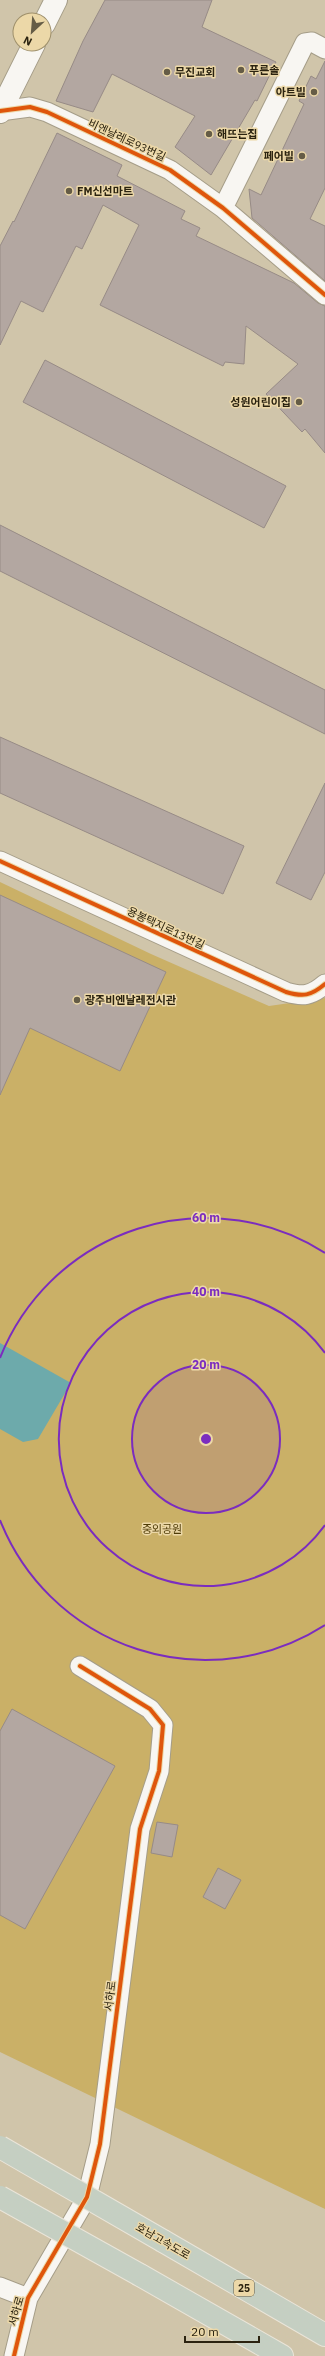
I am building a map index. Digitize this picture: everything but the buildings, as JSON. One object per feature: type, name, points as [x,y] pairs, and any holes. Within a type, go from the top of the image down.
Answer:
[{"type":"highway","name":"호남고속도로","points":[[0,2148],[325,2335]]},
{"type":"highway","points":[[0,2197],[282,2356]]},
{"type":"street","points":[[50,12],[56,0]]},
{"type":"street","points":[[223,208],[305,43],[312,42],[325,48]]},
{"type":"street","points":[[0,112],[30,52]]},
{"type":"street","name":"비엔날레로93번길","points":[[0,112],[30,107],[47,112],[170,170],[223,208],[325,295]]},
{"type":"street","name":"용봉택지로13번길","points":[[0,861],[286,992],[299,996],[315,993],[325,984]]},
{"type":"street","name":"서하로","points":[[14,2356],[28,2298],[87,2197],[100,2144],[140,1829],[159,1771],[163,1725],[150,1709],[80,1666]]},
{"type":"street","points":[[0,2287],[28,2298]]},
{"type":"green space","name":"중외공원","points":[[0,882],[151,954],[269,1006],[325,998],[325,2209],[0,2052]]},
{"type":"water","points":[[0,1343],[71,1383],[38,1439],[23,1442],[0,1429]]},
{"type":"cycle path","points":[[0,111],[30,107],[47,112],[170,170],[223,208],[325,295]]},
{"type":"cycle path","points":[[0,861],[286,992],[297,995],[307,994],[315,991],[325,984]]},
{"type":"cycle path","points":[[14,2356],[28,2298],[87,2197],[100,2144],[140,1829],[159,1771],[163,1725],[150,1709],[80,1666]]},
{"type":"place","name":"푸른솔","points":[[241,70]]},
{"type":"place","name":"무진교회","points":[[167,72]]},
{"type":"place","name":"아트빌","points":[[314,92]]},
{"type":"place","name":"해뜨는집","points":[[209,134]]},
{"type":"place","name":"페어빌","points":[[302,156]]},
{"type":"place","name":"FM신선마트","points":[[69,191]]},
{"type":"place","name":"성원어린이집","points":[[299,402]]},
{"type":"place","name":"광주비엔날레전시관","points":[[77,1000]]}]
